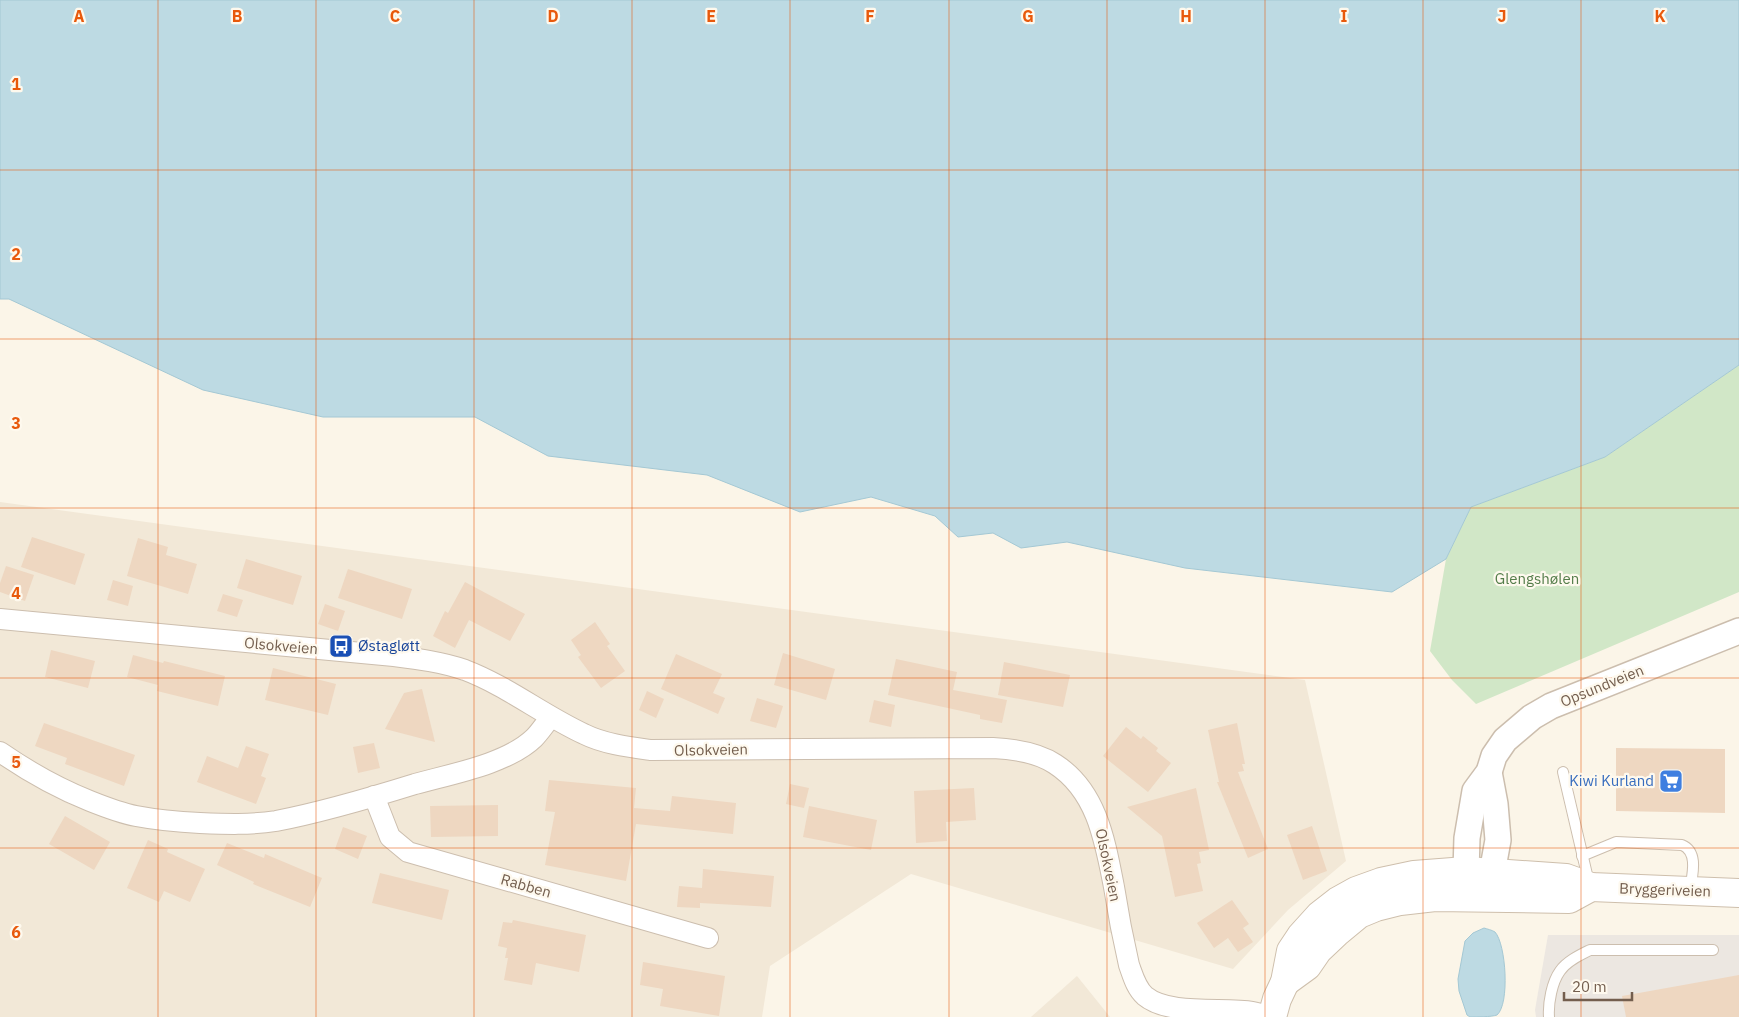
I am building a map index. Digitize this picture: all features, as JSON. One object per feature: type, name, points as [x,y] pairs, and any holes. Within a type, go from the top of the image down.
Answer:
[{"type":"main road","name":"Bryggeriveien","points":[[1272,1017],[1277,999],[1285,982],[1291,951],[1301,936],[1320,915],[1338,901],[1356,891],[1381,882],[1414,875],[1479,872],[1566,878],[1591,888],[1739,893]]},
{"type":"main road","name":"Bryggeriveien","points":[[1285,982],[1307,966],[1318,950],[1359,914],[1376,907],[1400,901],[1435,897],[1569,899],[1591,888]]},
{"type":"street","name":"Olsokveien","points":[[0,619],[394,656],[444,663],[487,680],[586,735],[624,746],[651,750],[993,748],[1010,749],[1040,756],[1054,763],[1076,783],[1102,828],[1129,965],[1136,984],[1146,996],[1157,1002],[1179,1008],[1252,1012],[1272,1017]]},
{"type":"street","name":"Opsundveien","points":[[1475,897],[1479,872],[1467,838],[1476,791],[1489,772],[1494,756],[1506,740],[1532,717],[1551,706],[1739,631]]},
{"type":"street","points":[[0,752],[29,772],[61,789],[112,810],[136,816],[173,821],[234,824],[275,821],[374,796],[509,756],[534,738],[551,717]]},
{"type":"street","name":"Rabben","points":[[374,796],[390,838],[408,852],[708,938]]},
{"type":"lane","points":[[1563,772],[1591,888]]},
{"type":"lane","points":[[1582,856],[1616,842],[1682,845],[1687,847],[1693,860],[1690,892]]},
{"type":"lane","points":[[1549,1017],[1548,1006],[1560,970],[1575,957],[1590,950],[1713,950]]},
{"type":"shaded area","points":[[0,502],[1305,680],[1346,861],[1288,910],[1233,969],[911,874],[770,966],[762,1017],[0,1017]]},
{"type":"shaded area","points":[[1548,935],[1739,935],[1739,1017],[1536,1017],[1535,1010]]},
{"type":"shaded area","points":[[1077,976],[1110,1017],[1031,1017]]},
{"type":"green space","name":"Glengshølen","points":[[1739,365],[1739,592],[1476,704],[1452,680],[1430,651],[1446,559],[1471,507],[1605,457]]},
{"type":"water","points":[[0,0],[1739,0],[1739,365],[1605,457],[1471,507],[1446,559],[1392,592],[1185,568],[1067,542],[1021,548],[993,533],[958,537],[935,516],[871,497],[800,512],[707,475],[548,456],[475,417],[323,417],[203,390],[9,299],[0,299]]},
{"type":"water","points":[[1484,928],[1495,932],[1502,948],[1505,974],[1504,999],[1497,1015],[1470,1017],[1467,1015],[1459,991],[1458,979],[1465,941],[1473,933]]},
{"type":"building","points":[[32,537],[85,554],[75,585],[21,567]]},
{"type":"building","points":[[138,538],[168,547],[166,555],[197,564],[188,594],[127,576]]},
{"type":"building","points":[[246,559],[302,576],[293,605],[237,588]]},
{"type":"building","points":[[6,566],[34,575],[25,601],[0,592],[0,583]]},
{"type":"building","points":[[348,569],[412,589],[402,619],[338,598]]},
{"type":"building","points":[[113,580],[133,586],[128,606],[107,600]]},
{"type":"building","points":[[465,582],[525,614],[510,641],[469,620],[455,648],[433,636],[445,611],[448,613]]},
{"type":"building","points":[[223,594],[243,600],[237,617],[217,611]]},
{"type":"building","points":[[325,604],[345,611],[338,631],[318,624]]},
{"type":"building","points":[[595,622],[610,644],[607,646],[625,671],[601,688],[578,657],[581,655],[571,640]]},
{"type":"building","points":[[51,650],[95,661],[88,688],[45,677]]},
{"type":"building","points":[[783,653],[835,669],[826,700],[774,685]]},
{"type":"building","points":[[676,654],[722,674],[713,693],[725,698],[718,714],[661,689]]},
{"type":"building","points":[[133,655],[225,676],[218,706],[157,691],[158,685],[127,677]]},
{"type":"building","points":[[896,659],[957,672],[953,690],[1007,700],[1002,723],[980,719],[980,715],[888,695]]},
{"type":"building","points":[[1004,662],[1070,675],[1063,707],[998,695]]},
{"type":"building","points":[[273,668],[336,684],[328,715],[265,700]]},
{"type":"building","points":[[422,689],[435,742],[385,729],[404,693]]},
{"type":"building","points":[[647,691],[664,699],[656,718],[639,710]]},
{"type":"building","points":[[757,698],[783,706],[776,728],[750,721]]},
{"type":"building","points":[[874,700],[895,705],[891,727],[869,722]]},
{"type":"building","points":[[44,723],[135,755],[124,786],[65,764],[67,758],[35,746]]},
{"type":"building","points":[[1237,723],[1245,764],[1242,764],[1244,771],[1238,772],[1268,849],[1248,858],[1217,782],[1219,782],[1208,730]]},
{"type":"building","points":[[1126,727],[1141,739],[1143,736],[1158,748],[1156,751],[1171,763],[1148,792],[1103,756]]},
{"type":"building","points":[[374,743],[380,768],[358,773],[353,747]]},
{"type":"building","points":[[246,746],[269,754],[261,776],[266,778],[256,804],[197,782],[207,756],[238,768]]},
{"type":"building","points":[[1616,748],[1725,749],[1725,813],[1616,811]]},
{"type":"building","points":[[549,780],[636,788],[634,808],[670,811],[672,796],[736,803],[733,834],[636,824],[626,881],[545,865],[555,812],[545,811]]},
{"type":"building","points":[[790,784],[809,788],[804,808],[786,804]]},
{"type":"building","points":[[974,788],[976,820],[946,822],[947,841],[916,843],[914,791]]},
{"type":"building","points":[[1196,788],[1209,850],[1199,852],[1201,863],[1197,864],[1203,891],[1175,897],[1162,836],[1127,807]]},
{"type":"building","points":[[498,805],[498,836],[431,837],[430,806]]},
{"type":"building","points":[[809,806],[877,820],[871,850],[803,837]]},
{"type":"building","points":[[65,816],[110,842],[94,870],[49,844]]},
{"type":"building","points":[[1312,826],[1327,871],[1303,880],[1287,835]]},
{"type":"building","points":[[343,827],[367,836],[358,859],[335,849]]},
{"type":"building","points":[[148,840],[168,849],[167,852],[205,869],[190,902],[164,891],[159,902],[127,888]]},
{"type":"building","points":[[227,843],[264,858],[265,854],[322,878],[310,907],[253,884],[254,882],[217,865]]},
{"type":"building","points":[[703,869],[774,876],[771,907],[700,903],[700,908],[677,907],[679,886],[702,888]]},
{"type":"building","points":[[380,873],[449,890],[442,920],[372,903]]},
{"type":"building","points":[[1232,900],[1249,924],[1243,928],[1253,942],[1238,952],[1228,938],[1214,948],[1197,923]]},
{"type":"building","points":[[513,920],[586,935],[579,972],[536,963],[532,985],[504,980],[508,958],[505,958],[507,948],[498,946],[503,922],[512,923]]},
{"type":"building","points":[[643,962],[725,976],[719,1016],[660,1006],[663,989],[640,985]]},
{"type":"building","points":[[1739,975],[1739,1017],[1626,1017],[1622,996]]},
{"type":"place","name":"Østagløtt","points":[[341,646]]},
{"type":"place","name":"Kiwi Kurland","points":[[1671,781]]}]
